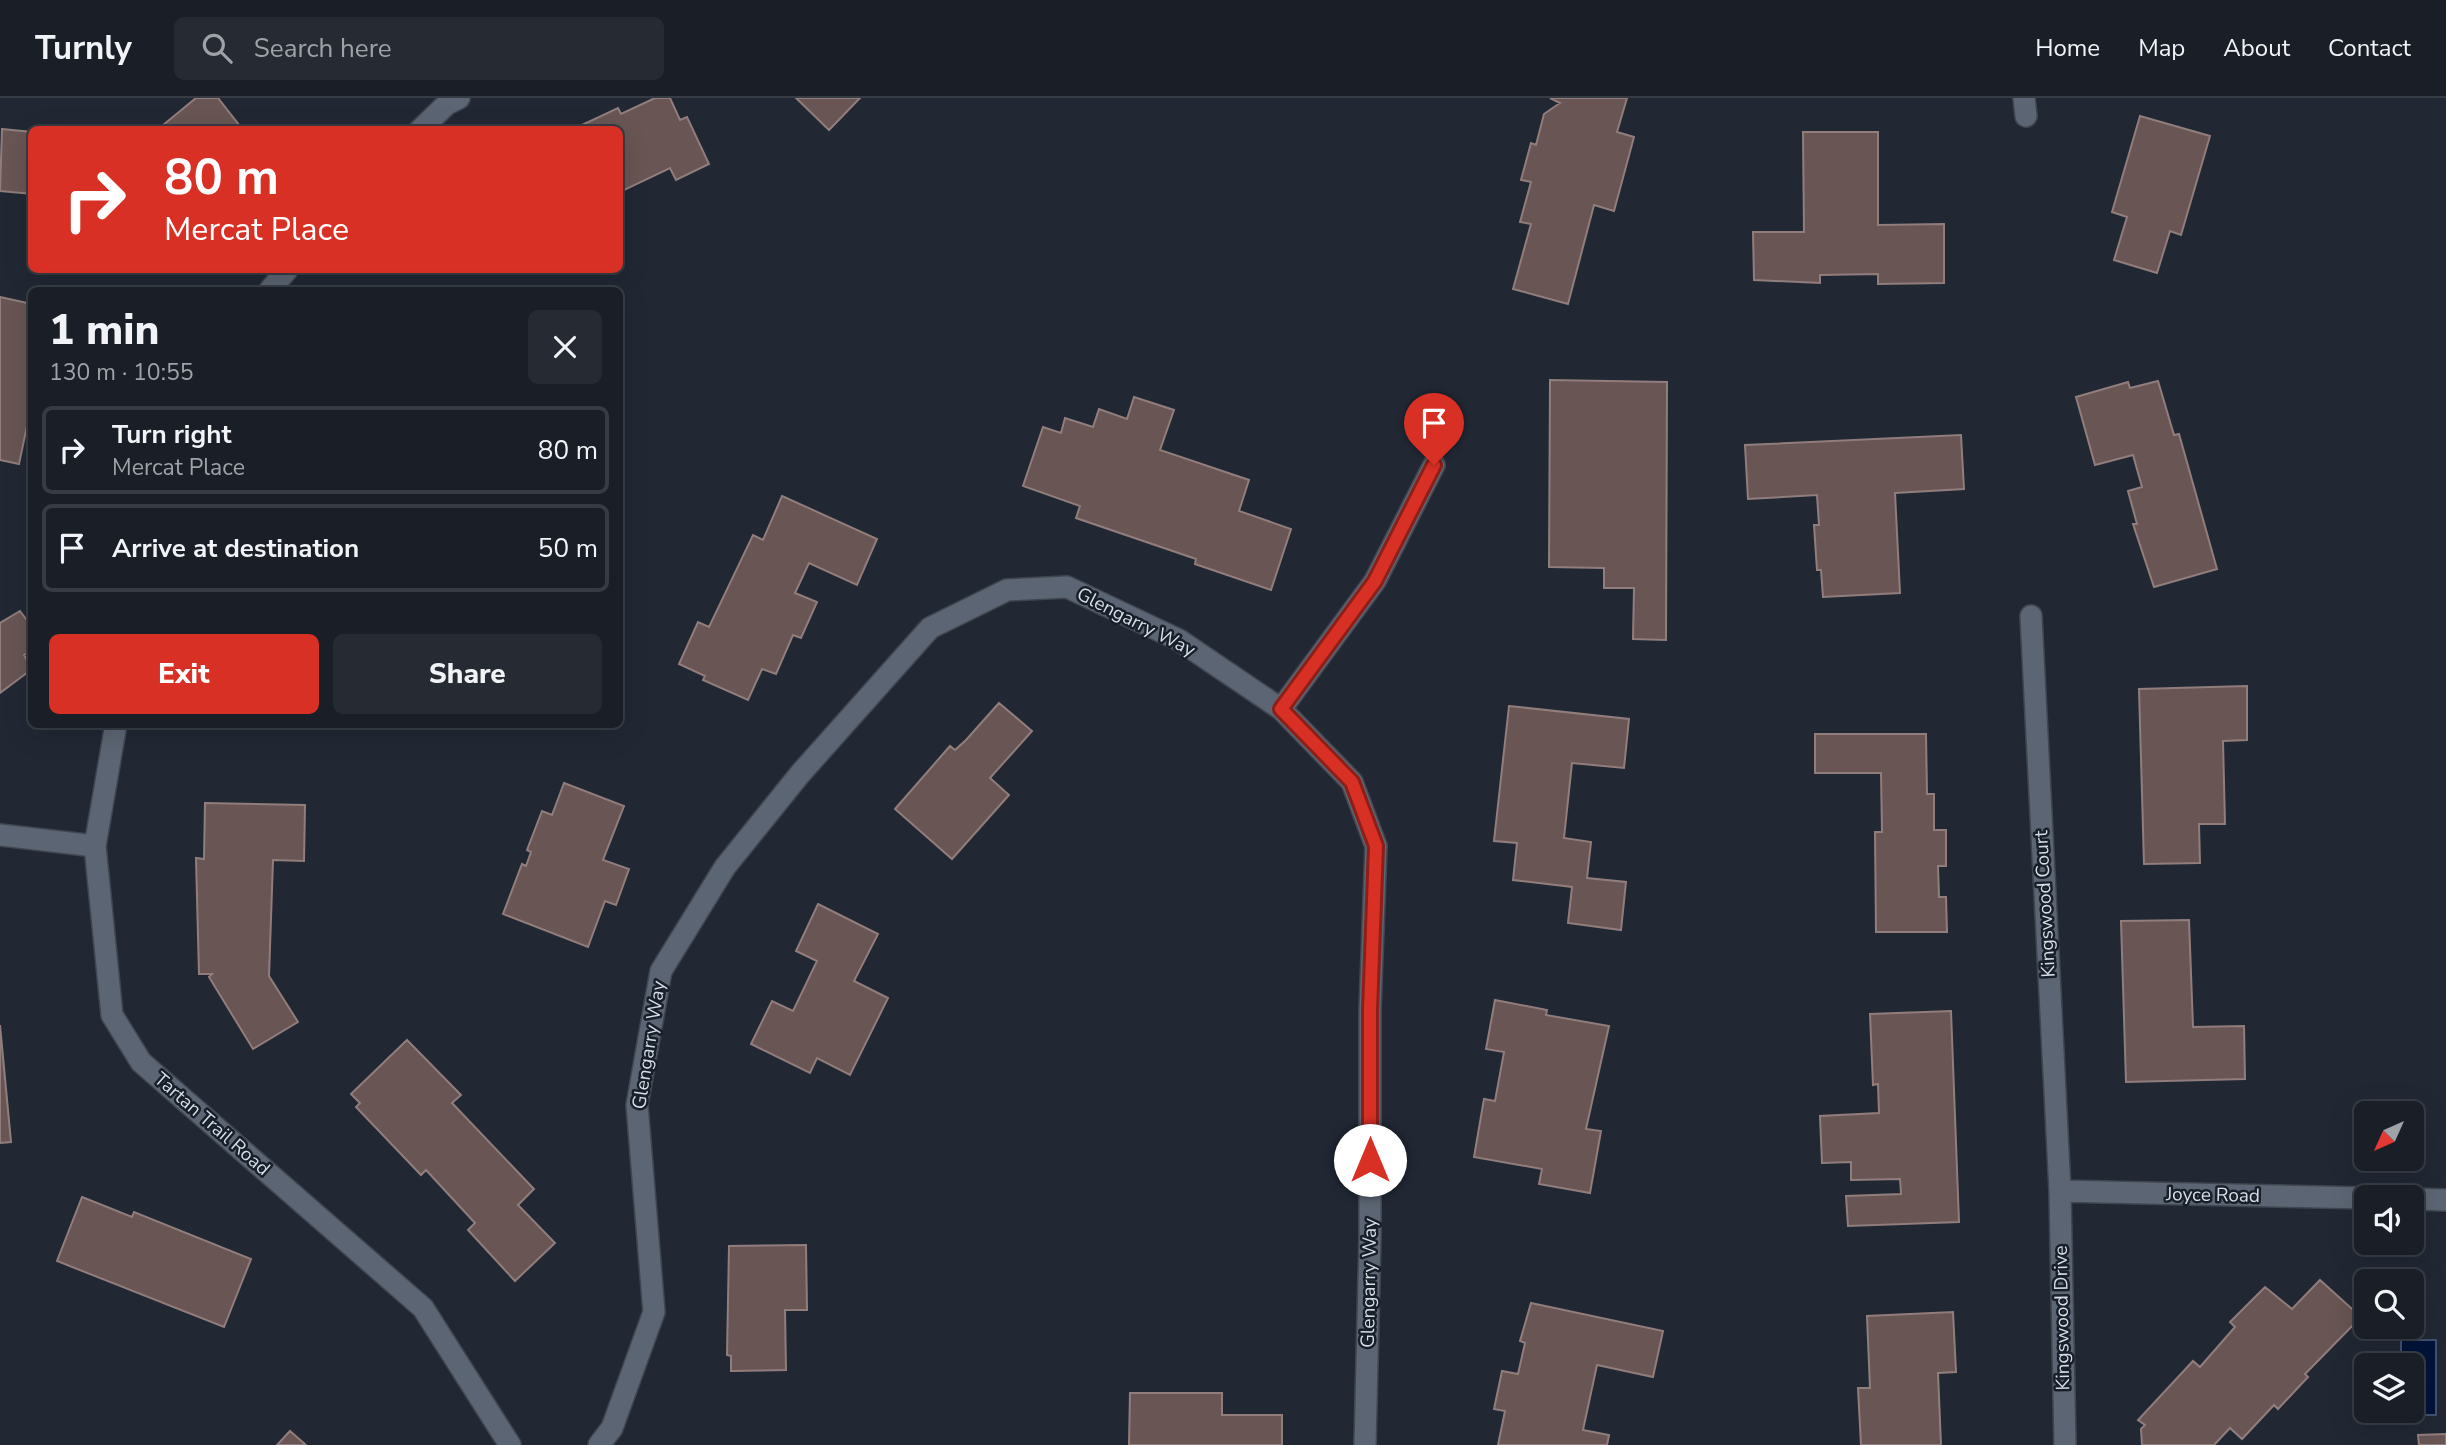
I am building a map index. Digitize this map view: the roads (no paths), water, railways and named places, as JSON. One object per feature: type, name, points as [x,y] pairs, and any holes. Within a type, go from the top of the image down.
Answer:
[{"type":"street","points":[[424,126],[448,100]]},
{"type":"street","points":[[273,287],[284,273]]},
{"type":"street","points":[[1281,709],[1375,581],[1434,465]]},
{"type":"street","name":"Glengarry Way","points":[[599,1445],[612,1428],[654,1312],[636,1105],[661,971],[725,867],[800,774],[930,628],[1007,590],[1067,587],[1179,640],[1281,709],[1352,782],[1376,846],[1370,1010],[1370,1236],[1365,1445]]},
{"type":"street","name":"Kingswood Court","points":[[2031,616],[2060,1191]]},
{"type":"street","name":"Tartan Trail Road","points":[[115,728],[95,846],[112,1016],[141,1062],[423,1308],[510,1445]]},
{"type":"street","points":[[0,835],[95,846]]},
{"type":"street","name":"Joyce Road","points":[[2060,1191],[2354,1198]]},
{"type":"street","name":"Kingswood Drive","points":[[2060,1191],[2065,1445]]},
{"type":"street","points":[[2424,1199],[2446,1200]]},
{"type":"water","points":[[2401,1340],[2436,1340],[2436,1415],[2424,1415],[2424,1353],[2401,1353]]}]
